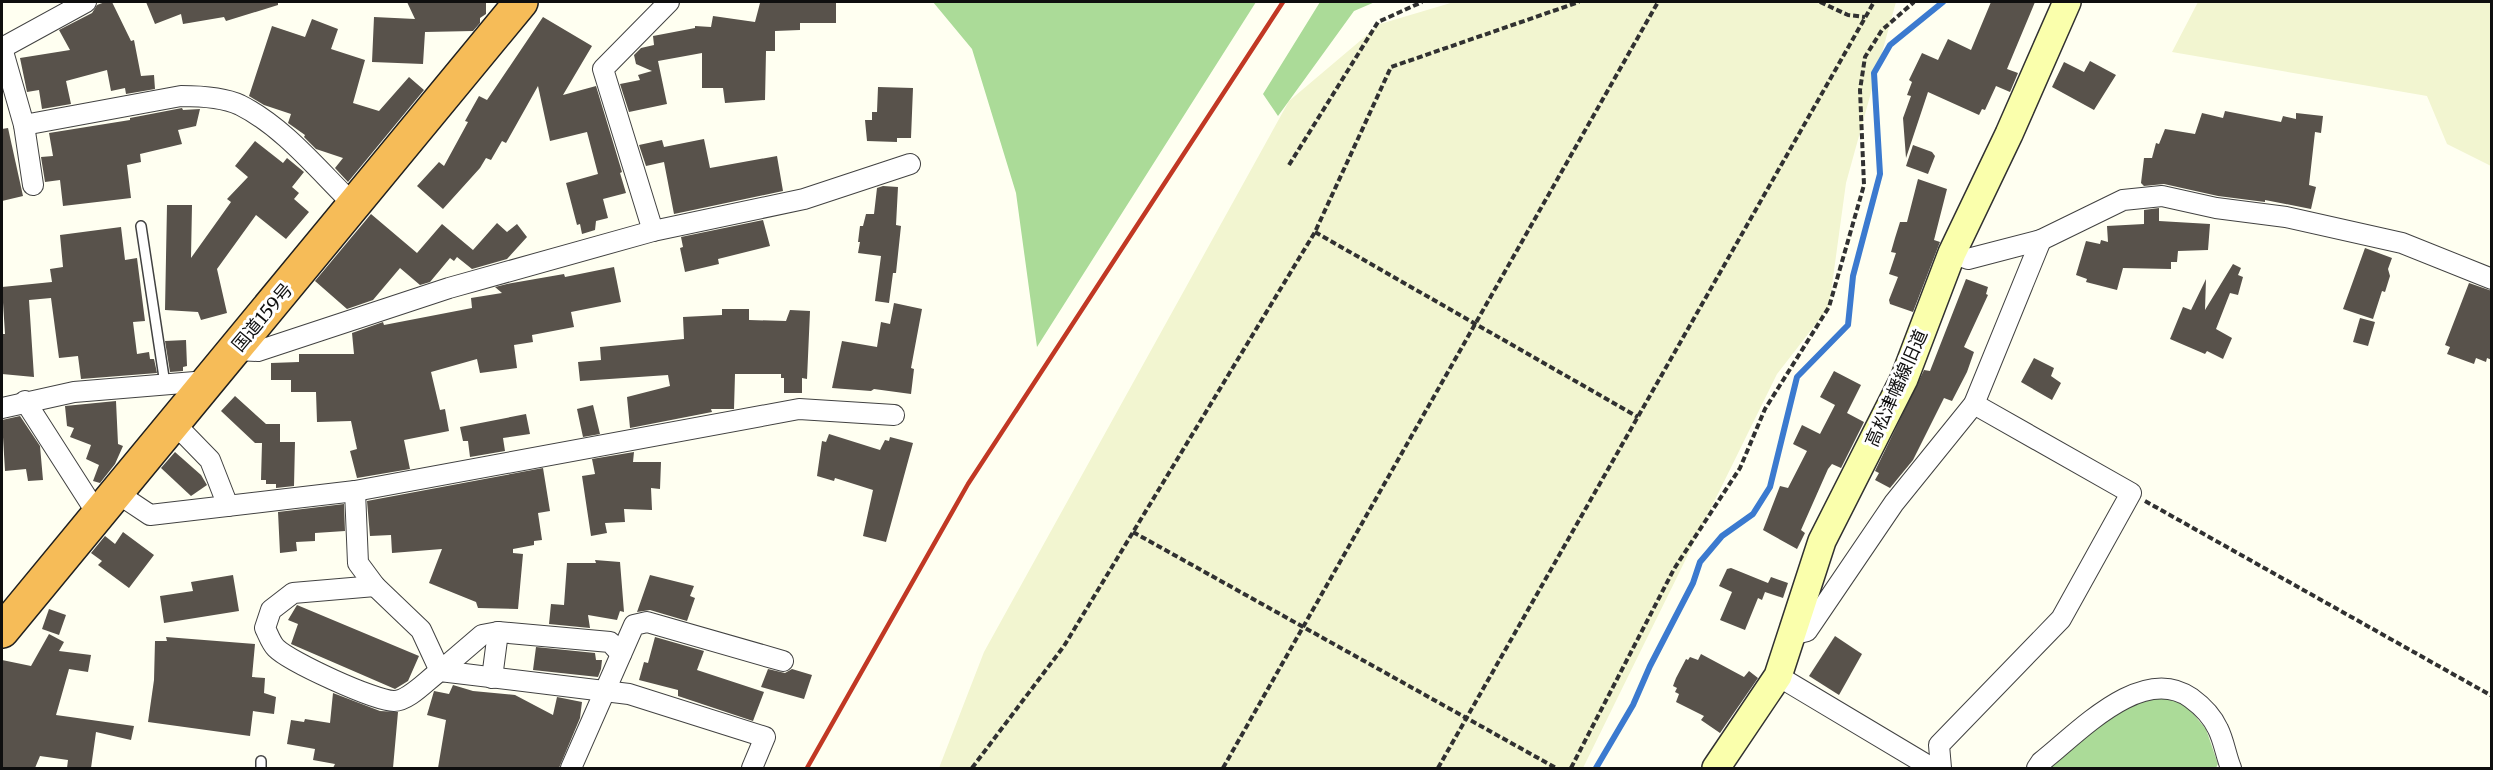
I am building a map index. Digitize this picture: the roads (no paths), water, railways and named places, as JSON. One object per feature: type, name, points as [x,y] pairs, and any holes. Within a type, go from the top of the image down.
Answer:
[{"type":"highway","name":"国道159号","points":[[2,632],[520,2]]},
{"type":"street","points":[[33,185],[24,125],[2,48],[86,2]]},
{"type":"street","points":[[653,231],[603,69],[669,2]]},
{"type":"street","name":"高松津幡線旧道","points":[[1716,768],[1778,676],[1822,541],[1904,380],[1952,253],[2009,135],[2067,2]]},
{"type":"street","points":[[24,125],[181,96],[198,96],[239,104],[275,129],[354,205]]},
{"type":"street","points":[[236,350],[258,351],[449,288],[653,231],[804,199],[910,164]]},
{"type":"street","points":[[1952,253],[1968,259],[2041,240],[2123,200],[2162,195],[2216,208],[2286,217],[2402,243],[2492,279]]},
{"type":"street","points":[[1791,635],[1807,631],[1894,503],[1974,404],[2041,240]]},
{"type":"street","points":[[2,408],[25,401],[74,392],[207,381]]},
{"type":"street","points":[[25,401],[108,504],[150,515],[355,491],[799,410],[894,415]]},
{"type":"street","points":[[1941,768],[1939,745],[2061,619],[2132,493],[1974,404]]},
{"type":"street","points":[[174,422],[210,460],[228,506]]},
{"type":"street","points":[[355,491],[358,563],[375,586],[421,630],[440,670]]},
{"type":"street","points":[[375,586],[293,593],[271,610],[265,628],[275,648],[300,664],[374,696],[395,701],[407,695],[440,670],[482,635],[498,632],[610,642],[621,654]]},
{"type":"street","points":[[571,768],[634,625],[648,622],[783,661]]},
{"type":"street","points":[[492,678],[498,632]]},
{"type":"street","points":[[440,670],[603,693],[629,694],[765,737],[752,768]]},
{"type":"street","points":[[1778,676],[1932,768]]},
{"type":"street","points":[[2037,768],[2041,762],[2124,698],[2152,687],[2182,692],[2204,708],[2218,729],[2231,768]]},
{"type":"lane","points":[[141,226],[165,384]]},
{"type":"waterway","points":[[1596,768],[1633,705],[1650,666],[1693,583],[1700,562],[1722,536],[1753,514],[1770,487],[1797,377],[1848,325],[1853,276],[1880,174],[1874,73],[1890,45],[1943,2]]},
{"type":"railway","points":[[807,768],[968,484],[1283,2]]}]
